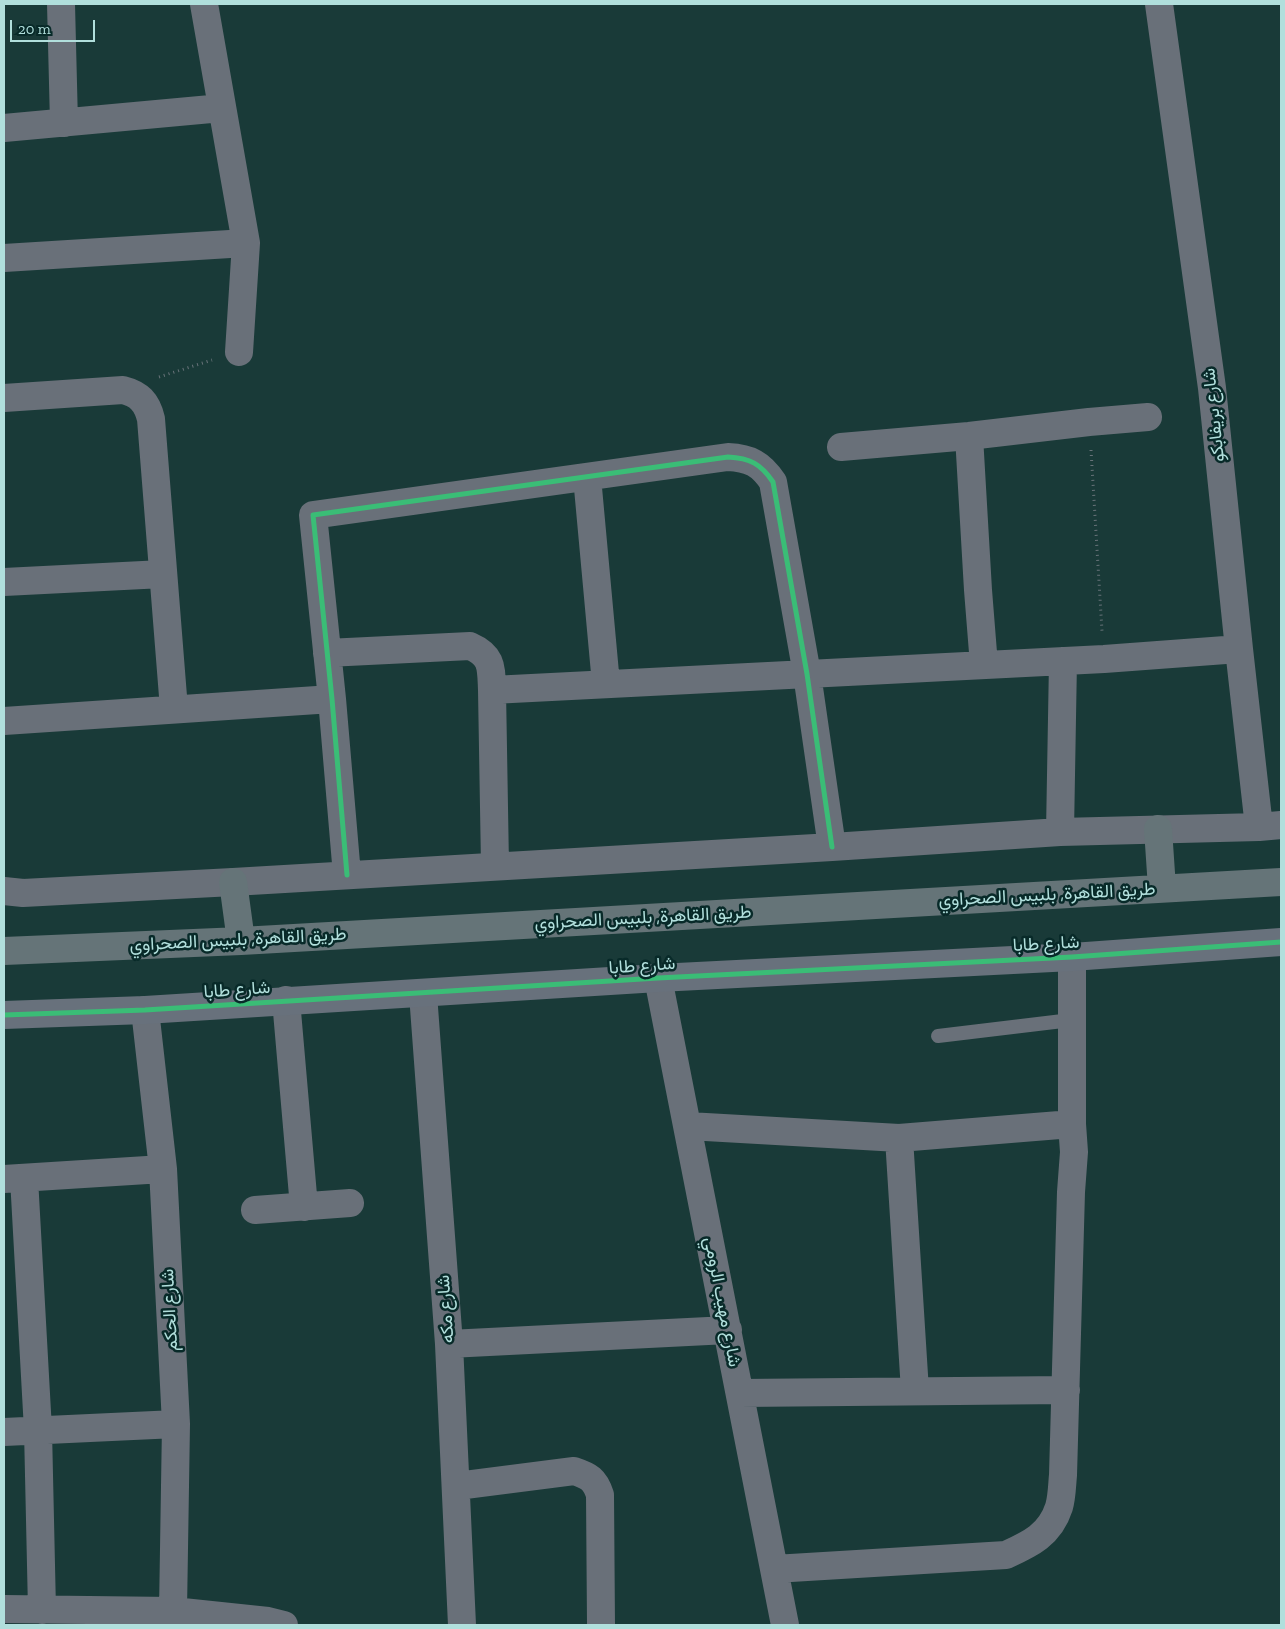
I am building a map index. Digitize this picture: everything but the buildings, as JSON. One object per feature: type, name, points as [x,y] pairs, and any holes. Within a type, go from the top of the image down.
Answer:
[{"type":"highway","points":[[1158,829],[1162,888]]},
{"type":"highway","points":[[232,882],[242,940]]},
{"type":"highway","name":"طريق القاهرة, بلبيس الصحراوي","points":[[4,951],[242,940],[1281,882]]},
{"type":"street","points":[[61,4],[64,123]]},
{"type":"street","points":[[204,4],[246,243],[239,352]]},
{"type":"street","name":"شارع بريفابكو","points":[[1159,4],[1212,388],[1238,649],[1270,826]]},
{"type":"street","points":[[4,128],[222,108]]},
{"type":"street","points":[[4,258],[246,243]]},
{"type":"street","points":[[4,398],[123,390],[134,393],[143,399],[149,409],[152,419],[174,709]]},
{"type":"street","points":[[841,447],[969,436],[1148,417]]},
{"type":"street","points":[[969,436],[984,664]]},
{"type":"street","points":[[347,875],[332,699],[313,515],[728,457],[742,458],[754,463],[766,471],[773,482],[807,674],[832,847]]},
{"type":"street","points":[[587,477],[606,684]]},
{"type":"street","points":[[4,582],[163,574]]},
{"type":"street","points":[[327,653],[470,646],[485,655],[490,663],[492,690],[495,866]]},
{"type":"street","points":[[492,690],[1104,659],[1238,649]]},
{"type":"street","points":[[1060,832],[1063,661]]},
{"type":"street","points":[[4,721],[332,699]]},
{"type":"street","points":[[4,892],[23,893],[232,882],[1060,832],[1270,826]]},
{"type":"street","name":"شارع طابا","points":[[4,1015],[145,1010],[658,978],[1072,957],[1281,942]]},
{"type":"street","points":[[774,1570],[1006,1555],[1031,1544],[1047,1529],[1059,1507],[1063,1475],[1071,1192],[1074,1152],[1072,1124],[1072,957]]},
{"type":"street","name":"شارع مهيب الرومي","points":[[658,978],[785,1625]]},
{"type":"street","name":"شارع مكه","points":[[423,994],[449,1344],[462,1625]]},
{"type":"street","points":[[286,1000],[304,1207]]},
{"type":"street","name":"شارع الحكم","points":[[145,1010],[164,1169],[176,1424],[173,1611]]},
{"type":"street","points":[[688,1126],[899,1138],[1072,1124]]},
{"type":"street","points":[[899,1138],[915,1391]]},
{"type":"street","points":[[42,1610],[38,1430],[14,1179],[164,1169]]},
{"type":"street","points":[[255,1210],[350,1203]]},
{"type":"street","points":[[449,1344],[728,1330]]},
{"type":"street","points":[[740,1393],[1066,1390]]},
{"type":"street","points":[[4,1432],[176,1424]]},
{"type":"street","points":[[457,1486],[574,1471],[587,1476],[596,1484],[600,1495],[601,1625]]},
{"type":"street","points":[[4,1609],[173,1611],[284,1625]]},
{"type":"lane","points":[[938,1036],[1071,1020]]},
{"type":"path","points":[[134,393],[146,383],[160,376],[239,352]]},
{"type":"path","points":[[1089,422],[1104,659]]},
{"type":"cycle path","points":[[347,875],[332,699],[313,515],[728,457],[754,463],[773,482],[807,674],[832,847]]},
{"type":"cycle path","points":[[4,1015],[145,1010],[658,978],[1072,957],[1281,942]]}]
